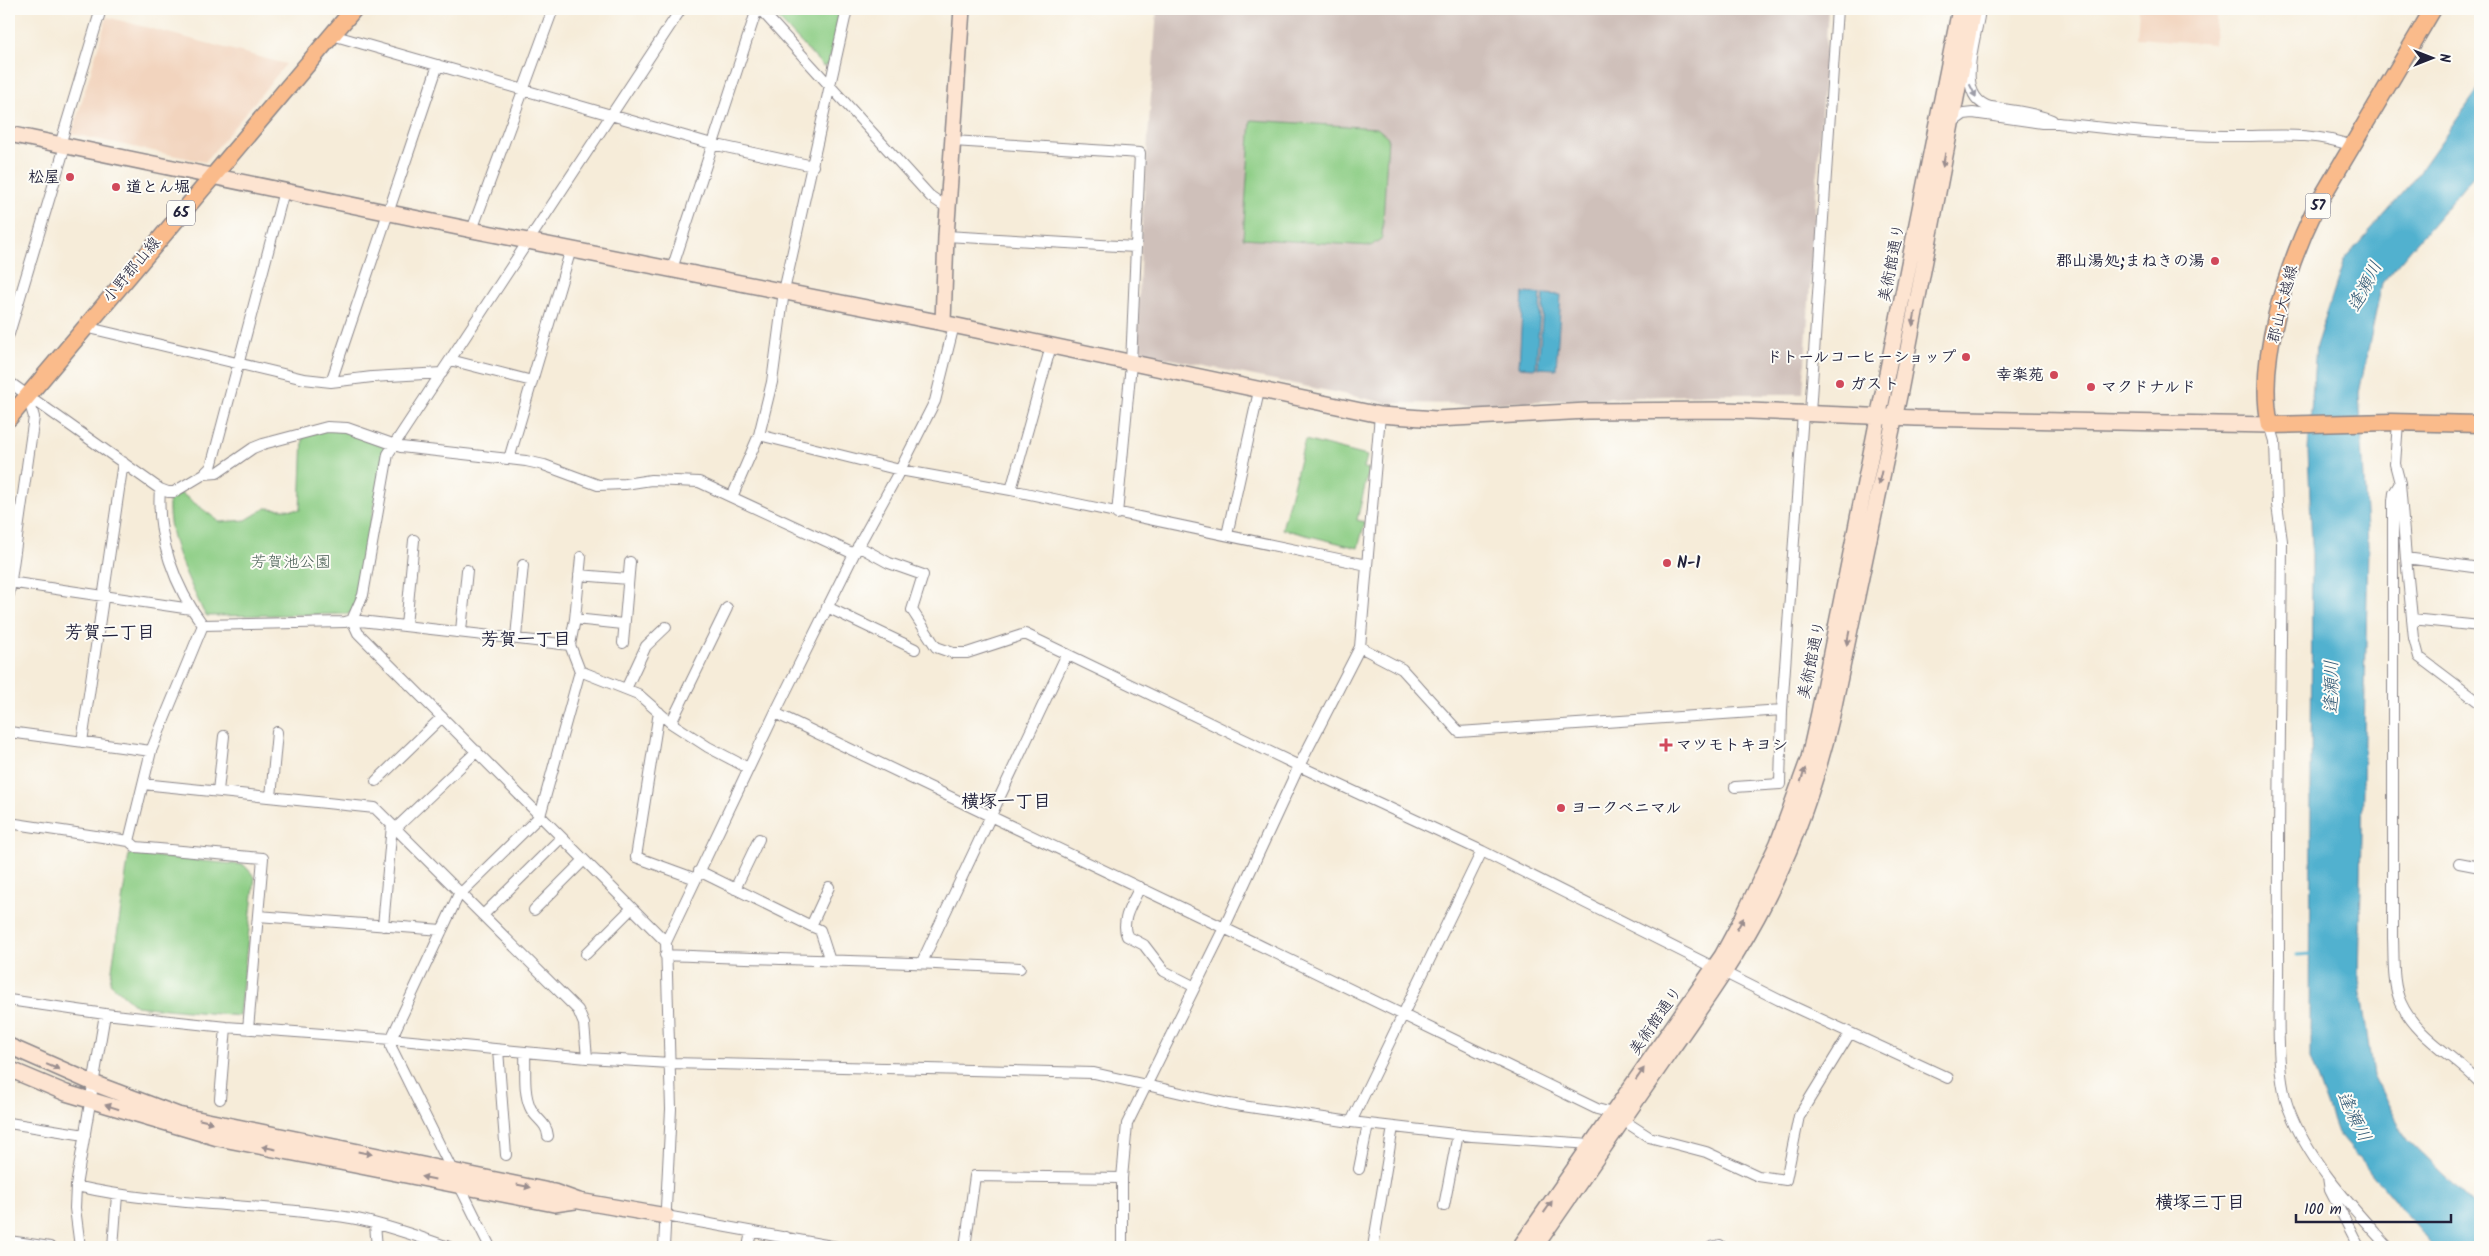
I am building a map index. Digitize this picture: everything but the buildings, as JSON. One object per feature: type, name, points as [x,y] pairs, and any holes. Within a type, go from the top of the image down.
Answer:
[{"type":"main road","name":"小野郡山線","points":[[9,418],[354,9]]},
{"type":"main road","name":"郡山大越線","points":[[2275,425],[2266,392],[2277,313],[2287,277],[2306,229],[2352,146],[2433,9]]},
{"type":"main road","points":[[2275,425],[2394,422],[2480,424]]},
{"type":"street","points":[[9,334],[101,9]]},
{"type":"street","points":[[472,230],[553,9]]},
{"type":"street","points":[[666,942],[358,633],[352,620],[363,595],[388,454],[610,113],[681,9]]},
{"type":"street","points":[[672,269],[756,9]]},
{"type":"street","points":[[760,9],[930,196],[949,209]]},
{"type":"street","points":[[732,497],[760,435],[772,382],[784,291],[847,9]]},
{"type":"street","points":[[664,1247],[671,1109],[666,942],[774,713],[856,550],[935,401],[949,324],[946,236],[962,9]]},
{"type":"street","points":[[1735,786],[1780,784],[1782,710],[1807,412],[1837,9]]},
{"type":"street","name":"美術館通り","points":[[1720,969],[1797,796],[1809,758],[1960,9]]},
{"type":"street","name":"美術館通り","points":[[1535,1247],[1618,1116],[1765,902],[1799,827],[1822,759],[1894,417],[1973,9]]},
{"type":"street","points":[[1980,9],[1969,79],[1973,94],[1989,106],[2044,117],[2058,123]]},
{"type":"street","points":[[332,35],[610,113],[712,144],[813,166]]},
{"type":"street","points":[[331,382],[386,212],[438,65]]},
{"type":"street","points":[[1950,124],[1958,116],[1968,113],[2042,123],[2212,136],[2302,134],[2330,139],[2352,146]]},
{"type":"street","points":[[9,134],[472,230],[949,324],[1131,364],[1380,415],[1436,419],[1669,409],[1807,412],[1894,417],[2275,425],[2276,504],[2282,541],[2279,867],[2280,1054],[2287,1105],[2302,1138],[2328,1176],[2388,1247]]},
{"type":"street","points":[[953,141],[1140,153],[1131,364],[1117,514]]},
{"type":"street","points":[[9,382],[160,490],[174,492],[204,474],[211,466],[284,191]]},
{"type":"street","points":[[946,236],[1135,247]]},
{"type":"street","points":[[509,459],[571,249]]},
{"type":"street","points":[[85,327],[304,380],[331,382],[442,373]]},
{"type":"street","points":[[1011,490],[1051,346]]},
{"type":"street","points":[[450,360],[532,381]]},
{"type":"street","points":[[1226,535],[1259,391]]},
{"type":"street","points":[[9,594],[34,417],[28,396]]},
{"type":"street","points":[[1122,1247],[1124,1190],[1122,1178],[1127,1124],[1224,928],[1299,766],[1360,647],[1380,415]]},
{"type":"street","points":[[2394,422],[2395,464],[2400,484],[2412,619],[2419,657],[2480,703]]},
{"type":"street","points":[[204,474],[217,473],[253,448],[263,444],[327,427],[347,428],[394,445],[418,450],[509,459],[544,465],[598,485],[625,484],[651,480],[699,482],[856,550],[923,575],[912,610],[936,647],[953,653],[967,653],[1025,634],[1482,852],[1850,1033],[1948,1078]]},
{"type":"street","points":[[760,435],[900,470],[1011,490],[1117,514],[1367,565]]},
{"type":"street","points":[[82,742],[123,462]]},
{"type":"street","points":[[2400,484],[2394,493],[2393,501],[2393,938],[2396,984],[2401,1002],[2415,1024],[2480,1083]]},
{"type":"street","points":[[160,490],[159,526],[162,539],[191,608],[203,624]]},
{"type":"street","points":[[406,626],[414,540]]},
{"type":"street","points":[[490,1247],[391,1047],[391,1039],[461,893],[540,816],[580,671],[570,645],[575,619],[581,557]]},
{"type":"street","points":[[2406,558],[2480,568]]},
{"type":"street","points":[[622,643],[630,562]]},
{"type":"street","points":[[516,637],[523,565]]},
{"type":"street","points":[[461,631],[467,570]]},
{"type":"street","points":[[579,575],[628,579]]},
{"type":"street","points":[[10,582],[191,608]]},
{"type":"street","points":[[827,607],[915,649]]},
{"type":"street","points":[[671,723],[727,608]]},
{"type":"street","points":[[575,619],[623,624]]},
{"type":"street","points":[[2412,619],[2480,626]]},
{"type":"street","points":[[203,624],[345,622],[352,620],[516,637],[570,645]]},
{"type":"street","points":[[129,841],[150,751],[203,624]]},
{"type":"street","points":[[626,689],[646,646],[666,627]]},
{"type":"street","points":[[1360,647],[1402,669],[1459,732],[1782,710]]},
{"type":"street","points":[[922,962],[1067,654]]},
{"type":"street","points":[[580,671],[638,694],[671,723],[708,748],[748,768]]},
{"type":"street","points":[[659,712],[636,857],[698,875],[735,889],[820,930],[830,961]]},
{"type":"street","points":[[774,713],[1140,887],[1597,1109],[1618,1116],[1649,1137],[1706,1152],[1758,1176],[1784,1181],[1788,1174],[1799,1116],[1850,1033]]},
{"type":"street","points":[[376,781],[442,716]]},
{"type":"street","points":[[9,732],[150,751]]},
{"type":"street","points":[[272,797],[278,732]]},
{"type":"street","points":[[218,792],[224,736]]},
{"type":"street","points":[[383,926],[394,826],[477,751]]},
{"type":"street","points":[[143,784],[375,808],[578,1010],[584,1024],[587,1058]]},
{"type":"street","points":[[9,824],[129,841],[136,847],[263,858],[248,1029]]},
{"type":"street","points":[[483,915],[561,838]]},
{"type":"street","points":[[735,889],[759,839]]},
{"type":"street","points":[[1351,1122],[1482,852]]},
{"type":"street","points":[[534,910],[584,860]]},
{"type":"street","points":[[2459,863],[2480,867]]},
{"type":"street","points":[[811,926],[829,887]]},
{"type":"street","points":[[1140,887],[1126,919],[1124,930],[1127,936],[1144,945],[1164,971],[1195,987]]},
{"type":"street","points":[[586,954],[632,908]]},
{"type":"street","points":[[258,916],[442,930]]},
{"type":"street","points":[[665,955],[830,961],[922,962],[1020,968]]},
{"type":"street","points":[[9,1000],[105,1014],[226,1027],[391,1039],[587,1058],[670,1063],[1094,1073],[1229,1104],[1351,1122],[1458,1134],[1591,1144]]},
{"type":"street","points":[[80,1247],[75,1208],[76,1186],[105,1014]]},
{"type":"street","points":[[220,1099],[226,1027]]},
{"type":"street","points":[[9,1046],[93,1083],[178,1115],[456,1178]]},
{"type":"street","points":[[498,1050],[506,1155]]},
{"type":"street","points":[[525,1052],[526,1094],[530,1108],[547,1128],[548,1136]]},
{"type":"street","points":[[9,1069],[66,1093],[218,1138],[456,1178],[554,1192],[579,1201],[751,1232],[785,1242],[837,1247]]},
{"type":"street","name":"美術館通り","points":[[1520,1247],[1591,1144],[1618,1116]]},
{"type":"street","points":[[9,1123],[85,1135]]},
{"type":"street","points":[[1359,1169],[1368,1124]]},
{"type":"street","points":[[1373,1247],[1393,1127]]},
{"type":"street","points":[[1444,1206],[1458,1134]]},
{"type":"street","points":[[965,1247],[975,1176],[1122,1178]]},
{"type":"street","points":[[2328,1176],[2330,1190],[2360,1247]]},
{"type":"street","points":[[76,1186],[117,1195],[286,1209],[353,1218],[449,1247]]},
{"type":"street","points":[[113,1247],[117,1195]]},
{"type":"street","points":[[375,1225],[378,1247]]},
{"type":"street","points":[[748,1247],[751,1232]]},
{"type":"street","points":[[9,1241],[50,1247]]},
{"type":"shaded area","points":[[1157,9],[1828,9],[1803,394],[1713,394],[1470,404],[1387,403],[1137,352],[1141,239]]},
{"type":"shaded area","points":[[2139,9],[2217,9],[2214,44],[2137,38]]},
{"type":"shaded area","points":[[107,17],[286,64],[205,162],[72,134]]},
{"type":"green space","points":[[769,9],[841,9],[829,64],[823,66]]},
{"type":"green space","points":[[1251,120],[1377,128],[1388,137],[1382,238],[1371,246],[1243,238]]},
{"type":"green space","name":"芳賀池公園","points":[[336,427],[386,445],[354,610],[348,614],[207,616],[179,557],[171,529],[169,500],[181,493],[220,522],[246,520],[266,508],[300,510],[303,436]]},
{"type":"green space","points":[[1305,440],[1367,456],[1364,468],[1369,469],[1357,520],[1365,522],[1358,548],[1282,529]]},
{"type":"green space","points":[[129,854],[244,865],[255,877],[239,1016],[136,1006],[110,983]]},
{"type":"water","name":"逢瀬川","points":[[2480,87],[2480,168],[2382,283],[2359,393],[2368,546],[2359,980],[2373,1075],[2407,1140],[2480,1211],[2480,1247],[2434,1247],[2337,1133],[2310,1058],[2312,545],[2308,450],[2316,346],[2344,260],[2410,185]]},
{"type":"water","points":[[1523,293],[1541,294],[1536,368],[1519,367]]},
{"type":"water","points":[[1544,294],[1561,295],[1556,369],[1538,368]]},
{"type":"waterway","points":[[2297,955],[2312,954]]},
{"type":"place","name":"松屋","points":[[70,177]]},
{"type":"place","name":"道とん堀","points":[[116,187]]},
{"type":"place","name":"郡山湯処;まねきの湯","points":[[2215,261]]},
{"type":"place","name":"ドトールコーヒーショップ","points":[[1966,357]]},
{"type":"place","name":"幸楽苑","points":[[2054,375]]},
{"type":"place","name":"ガスト","points":[[1840,384]]},
{"type":"place","name":"マクドナルド","points":[[2091,387]]},
{"type":"place","name":"N-1","points":[[1667,563]]},
{"type":"place","name":"マツモトキヨシ","points":[[1666,745]]},
{"type":"place","name":"ヨークベニマル","points":[[1561,808]]},
{"type":"district","name":"芳賀二丁目","points":[[110,633]]},
{"type":"district","name":"芳賀一丁目","points":[[526,640]]},
{"type":"district","name":"横塚一丁目","points":[[1006,802]]},
{"type":"district","name":"横塚三丁目","points":[[2200,1203]]}]
